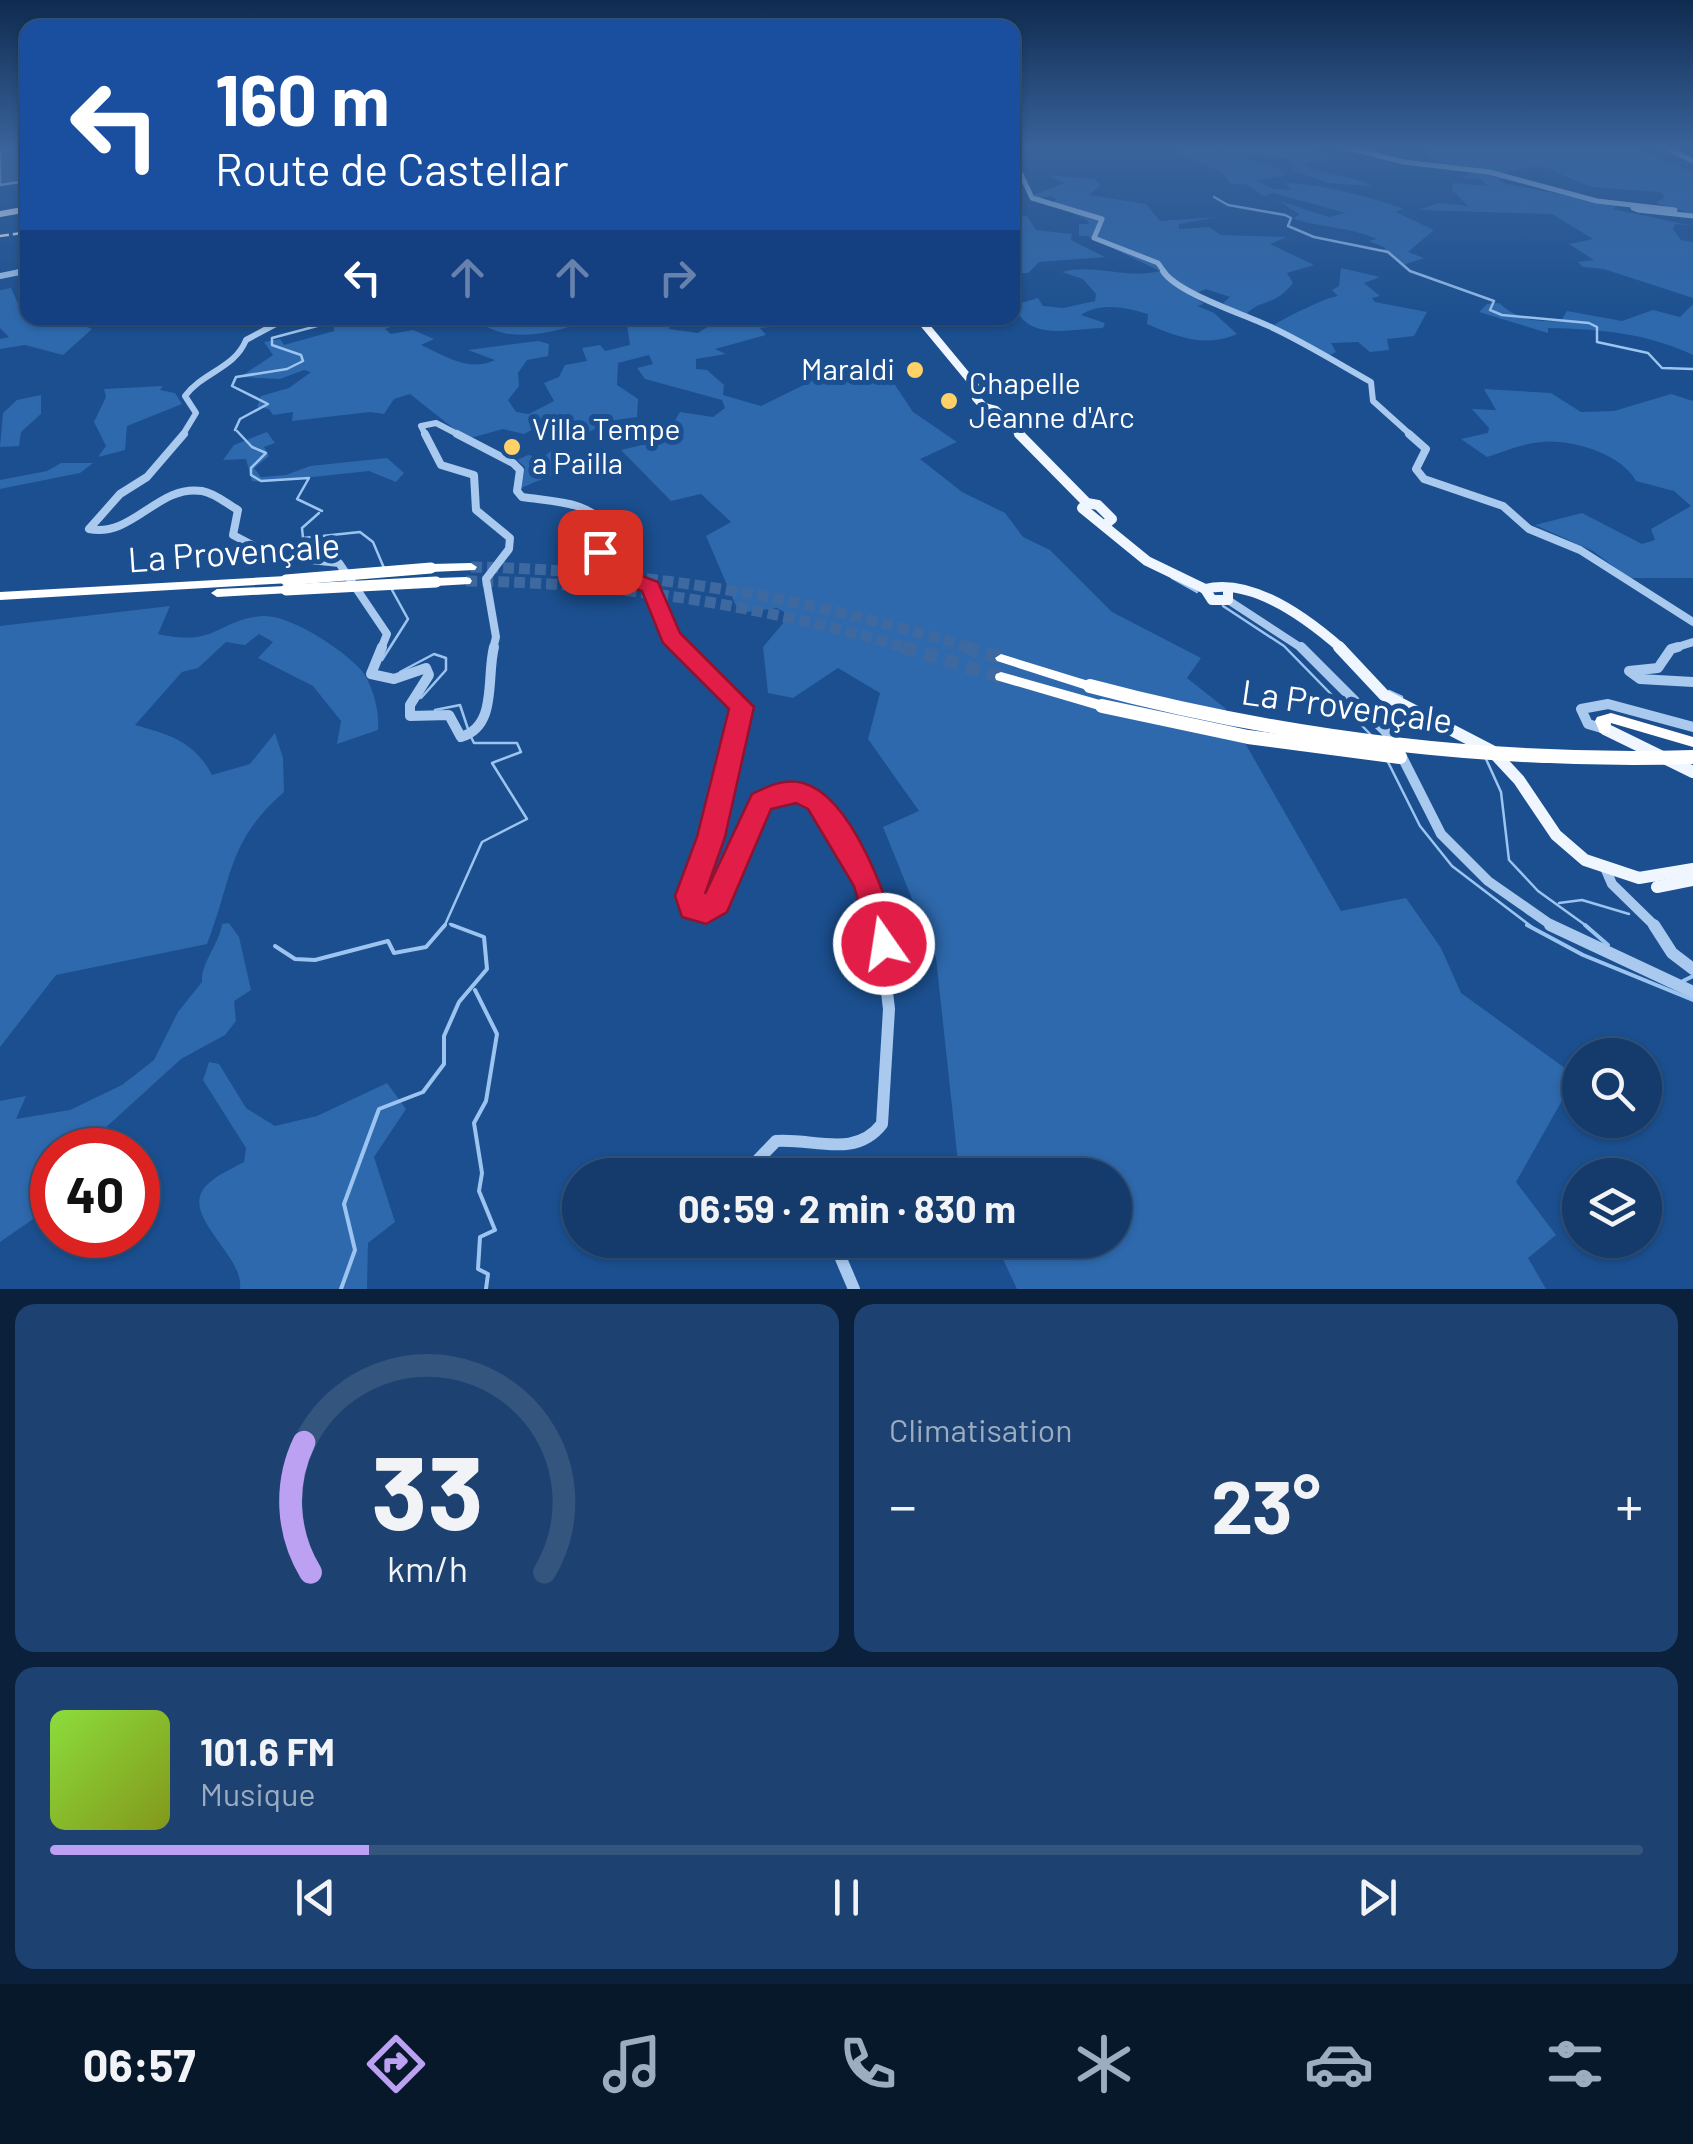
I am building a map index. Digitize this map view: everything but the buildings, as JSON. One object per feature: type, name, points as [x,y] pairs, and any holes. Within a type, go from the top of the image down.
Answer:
[{"type":"highway","name":"La Provençale","points":[[286,585],[472,566]]},
{"type":"highway","name":"La Provençale","points":[[0,599],[466,581]]},
{"type":"highway","name":"La Provençale","points":[[1001,658],[1090,686],[1242,725],[1384,747],[1571,759],[1693,757]]},
{"type":"highway","name":"La Provençale","points":[[1001,678],[1102,706],[1248,737],[1362,754],[1528,766],[1693,769]]},
{"type":"highway","points":[[1605,729],[1602,720],[1616,719],[1693,742]]},
{"type":"main road","points":[[925,325],[980,393],[977,400],[994,409],[1087,503],[1098,505],[1110,516],[1112,520],[1106,524],[1146,560],[1204,590],[1212,600],[1250,592],[1275,604],[1340,648],[1386,698],[1491,750],[1524,785],[1564,844],[1610,879],[1656,888],[1693,880]]},
{"type":"main road","points":[[1605,729],[1693,769]]},
{"type":"main road","points":[[1610,879],[1666,880],[1693,869]]},
{"type":"street","points":[[1063,207],[1102,219],[1094,238],[1158,263],[1169,280],[1214,300],[1226,312],[1270,326],[1372,382],[1373,401],[1426,449],[1416,470],[1424,480],[1503,506],[1529,529],[1580,550],[1693,622]]},
{"type":"street","points":[[1650,207],[1674,210],[1632,208],[1693,216]]},
{"type":"street","points":[[273,325],[246,340],[240,356],[190,386],[185,396],[196,413],[195,421],[147,478],[120,494],[89,529],[108,531],[175,496],[201,490],[238,510],[232,535],[261,552],[339,563],[388,634],[370,674],[394,679],[426,668],[429,676],[410,705],[410,716],[454,718],[458,736],[471,735],[486,720],[488,669],[496,642],[486,579],[509,549],[510,538],[476,510],[474,475],[436,459],[419,429],[428,422],[515,464],[520,476],[517,492],[522,497],[572,502],[606,522],[610,530],[596,566],[646,582],[670,637],[742,707],[711,837],[690,896],[692,908],[706,910],[716,903],[761,802],[790,791],[817,802],[873,895],[890,988],[882,1124],[870,1142],[856,1147],[776,1141],[760,1158]]},
{"type":"street","points":[[1228,595],[1296,642],[1390,735],[1408,761],[1441,834],[1488,881],[1565,935],[1693,992]]},
{"type":"street","points":[[1693,642],[1672,649],[1658,668],[1629,671],[1640,679],[1693,682]]},
{"type":"street","points":[[1605,729],[1588,724],[1581,709],[1610,704],[1670,726],[1693,727]]},
{"type":"street","points":[[1610,879],[1644,911],[1671,954],[1693,969]]},
{"type":"street","points":[[841,1258],[854,1289]]},
{"type":"shaded area","points":[[1060,207],[1149,207],[1160,221],[1217,217],[1179,224],[1179,229],[1209,227],[1221,235],[1287,237],[1270,244],[1314,265],[1287,273],[1293,283],[1286,291],[1245,316],[1223,303],[1230,297],[1206,289],[1191,295],[1204,304],[1197,306],[1214,313],[1237,334],[1225,338],[1180,337],[1147,324],[1148,314],[1113,307],[1096,308],[1081,315],[1105,323],[1103,328],[1052,331],[1030,325],[1020,315],[1020,303],[1038,298],[1043,306],[1063,308],[1095,301],[1096,294],[1083,279],[1062,272],[1160,271],[1087,236],[1079,236],[1079,224],[1089,224]]},
{"type":"shaded area","points":[[1288,207],[1329,217],[1346,213],[1325,207],[1403,209],[1396,212],[1434,230],[1408,252],[1424,258],[1403,265],[1383,250],[1386,248],[1369,241],[1377,239],[1294,219],[1299,214]]},
{"type":"shaded area","points":[[1615,207],[1693,226],[1675,224],[1673,229],[1681,240],[1693,242],[1693,298],[1604,269],[1583,267],[1578,262],[1594,260],[1569,244],[1593,239],[1552,214],[1419,210]]},
{"type":"shaded area","points":[[1670,207],[1693,207],[1693,214]]},
{"type":"shaded area","points":[[1020,216],[1027,216],[1036,230],[1072,234],[1071,240],[1105,257],[1039,262],[1028,273],[1020,273]]},
{"type":"shaded area","points":[[1341,268],[1380,277],[1364,283],[1380,296],[1372,298],[1375,302],[1427,312],[1414,336],[1387,339],[1389,350],[1370,352],[1358,342],[1331,343],[1336,352],[1328,356],[1274,325],[1338,296],[1332,290],[1339,286]]},
{"type":"shaded area","points":[[11,288],[20,308],[20,325],[83,325],[92,329],[63,355],[25,345],[0,349],[0,339],[9,337],[0,328],[0,290]]},
{"type":"shaded area","points":[[1499,303],[1520,316],[1552,321],[1561,321],[1567,311],[1622,321],[1653,310],[1680,317],[1693,304],[1693,355],[1640,337],[1548,328],[1548,333],[1479,312],[1487,304]]},
{"type":"shaded area","points":[[334,325],[388,325],[391,327],[385,329],[391,334],[413,330],[434,339],[421,345],[447,358],[475,365],[495,360],[468,350],[538,341],[549,344],[548,356],[527,360],[518,373],[519,386],[508,400],[516,412],[529,414],[554,401],[544,383],[559,377],[565,365],[587,361],[582,348],[600,345],[605,351],[630,345],[627,325],[671,325],[669,329],[698,333],[710,325],[791,325],[760,328],[766,335],[715,349],[726,354],[696,359],[696,369],[707,370],[724,385],[723,395],[761,406],[820,377],[885,370],[913,412],[957,442],[920,459],[962,492],[1005,513],[1023,537],[1050,550],[1112,612],[1201,658],[1187,678],[1225,708],[1341,911],[1406,898],[1441,948],[1461,993],[1562,1066],[1562,1101],[1516,1182],[1556,1235],[1528,1258],[1546,1289],[1017,1289],[1002,1258],[1132,1258],[1132,1158],[958,1158],[936,958],[883,827],[919,811],[868,739],[880,693],[838,668],[793,698],[768,693],[763,647],[790,615],[777,608],[739,613],[706,536],[731,522],[701,494],[671,501],[621,450],[663,440],[680,412],[713,417],[725,408],[722,400],[645,379],[637,368],[653,364],[649,355],[618,363],[617,385],[638,399],[637,417],[609,421],[589,432],[545,423],[524,434],[503,429],[467,439],[410,394],[394,399],[384,414],[370,412],[292,421],[293,412],[273,415],[269,409],[257,407],[261,396],[289,388],[311,372],[304,370],[280,379],[240,377],[273,355],[264,342],[280,339],[284,345],[334,331]]},
{"type":"shaded area","points":[[483,325],[575,325],[526,335]]},
{"type":"shaded area","points":[[163,386],[160,390],[175,393],[182,404],[127,426],[125,450],[98,457],[106,446],[94,422],[106,397],[104,389]]},
{"type":"shaded area","points":[[1484,389],[1551,393],[1581,412],[1614,411],[1671,394],[1693,401],[1693,578],[1629,578],[1593,551],[1535,525],[1582,513],[1642,544],[1655,540],[1651,529],[1691,506],[1674,491],[1636,481],[1608,456],[1581,446],[1535,443],[1487,457],[1461,439],[1488,433],[1489,428],[1472,409],[1496,410]]},
{"type":"shaded area","points":[[41,395],[41,414],[21,432],[19,446],[0,447],[3,413],[17,400]]},
{"type":"shaded area","points":[[267,432],[275,443],[264,447],[269,456],[254,468],[261,477],[286,475],[310,466],[387,458],[404,473],[396,482],[369,471],[252,481],[246,459],[223,460],[234,445]]},
{"type":"shaded area","points":[[551,451],[563,458],[559,472],[521,488],[525,467],[517,460],[528,455],[543,458]]},
{"type":"shaded area","points":[[61,463],[93,463],[80,473],[0,489],[0,480],[47,471]]},
{"type":"shaded area","points":[[170,606],[158,634],[205,635],[262,616],[287,621],[316,635],[343,653],[366,677],[375,700],[378,730],[337,744],[341,721],[313,686],[258,658],[273,642],[259,634],[245,645],[226,642],[198,668],[182,672],[135,725],[170,736],[189,747],[212,775],[250,764],[275,733],[283,758],[284,792],[265,810],[241,844],[207,944],[56,975],[0,1047],[0,626]]},
{"type":"shaded area","points":[[229,923],[239,937],[251,990],[234,1001],[236,1021],[225,1035],[181,1059],[105,1128],[30,1128],[30,1221],[0,1242],[0,1101],[26,1096],[16,1119],[70,1110],[122,1085],[154,1060],[178,1012],[202,982],[222,924]]},
{"type":"shaded area","points":[[209,1062],[219,1064],[246,1108],[275,1126],[317,1116],[387,1083],[406,1109],[374,1157],[395,1222],[368,1243],[367,1289],[240,1289],[239,1276],[200,1207],[200,1195],[209,1183],[244,1162],[246,1148],[203,1080]]},
{"type":"waterway","points":[[1240,207],[1285,215],[1291,218],[1288,226],[1314,237],[1388,252],[1410,271],[1494,301],[1490,310],[1502,315],[1589,323],[1597,327],[1597,342],[1648,353],[1662,368],[1693,369]]},
{"type":"waterway","points":[[235,430],[240,419],[268,404],[232,386],[236,377],[287,369],[303,361],[301,355],[272,345],[272,338],[321,325]]},
{"type":"waterway","points":[[237,431],[252,447],[266,453],[251,468],[251,475],[261,481],[309,478],[297,499],[322,511]]},
{"type":"waterway","points":[[319,513],[302,528],[303,538],[360,532],[373,542],[384,568]]},
{"type":"waterway","points":[[1172,578],[1197,592]]},
{"type":"waterway","points":[[382,660],[408,619],[392,590]]},
{"type":"waterway","points":[[1223,606],[1284,646],[1373,737]]},
{"type":"waterway","points":[[400,672],[434,654],[446,658],[446,670],[421,698]]},
{"type":"waterway","points":[[1389,691],[1402,697]]},
{"type":"waterway","points":[[435,710],[460,705],[468,729]]},
{"type":"waterway","points":[[445,925],[482,842],[527,819],[492,763],[521,752],[517,743],[474,743],[471,737]]},
{"type":"waterway","points":[[1486,759],[1501,792],[1509,860],[1538,891],[1588,927]]},
{"type":"waterway","points":[[1387,760],[1420,826],[1452,866],[1532,927]]},
{"type":"waterway","points":[[1559,903],[1582,900],[1629,914]]},
{"type":"waterway","points":[[450,924],[458,927]]},
{"type":"waterway","points":[[275,946],[295,959],[315,960],[388,941],[394,953],[426,947],[445,925]]},
{"type":"waterway","points":[[341,1289],[355,1250],[344,1204],[379,1109],[423,1092],[444,1064],[444,1036],[459,1002],[487,969],[484,937],[452,925]]},
{"type":"waterway","points":[[1527,925],[1583,955],[1693,1000]]},
{"type":"waterway","points":[[1585,925],[1608,945]]},
{"type":"waterway","points":[[1683,981],[1693,976]]},
{"type":"waterway","points":[[475,990],[497,1034],[486,1101],[474,1123],[482,1173],[479,1191],[495,1230],[480,1237],[478,1269],[488,1274],[486,1289]]},
{"type":"tunnel","points":[[471,567],[599,574],[725,590],[850,615],[973,649]]},
{"type":"tunnel","points":[[466,581],[582,586],[691,599],[799,620],[911,649]]},
{"type":"tunnel","points":[[903,647],[1001,677]]},
{"type":"tunnel","points":[[965,647],[1001,658]]},
{"type":"railway","points":[[0,236],[20,233]]},
{"type":"place","name":"Maraldi","points":[[915,370]]},
{"type":"place","name":"Chapelle Jeanne d'Arc","points":[[949,401]]},
{"type":"place","name":"Villa Tempe a Pailla","points":[[512,447]]},
{"type":"route","points":[[600,552],[596,566],[638,578],[651,587],[670,637],[686,657],[742,707],[711,837],[690,896],[692,908],[706,910],[716,903],[761,802],[779,793],[799,792],[817,802],[867,882],[881,921],[884,944]]}]
